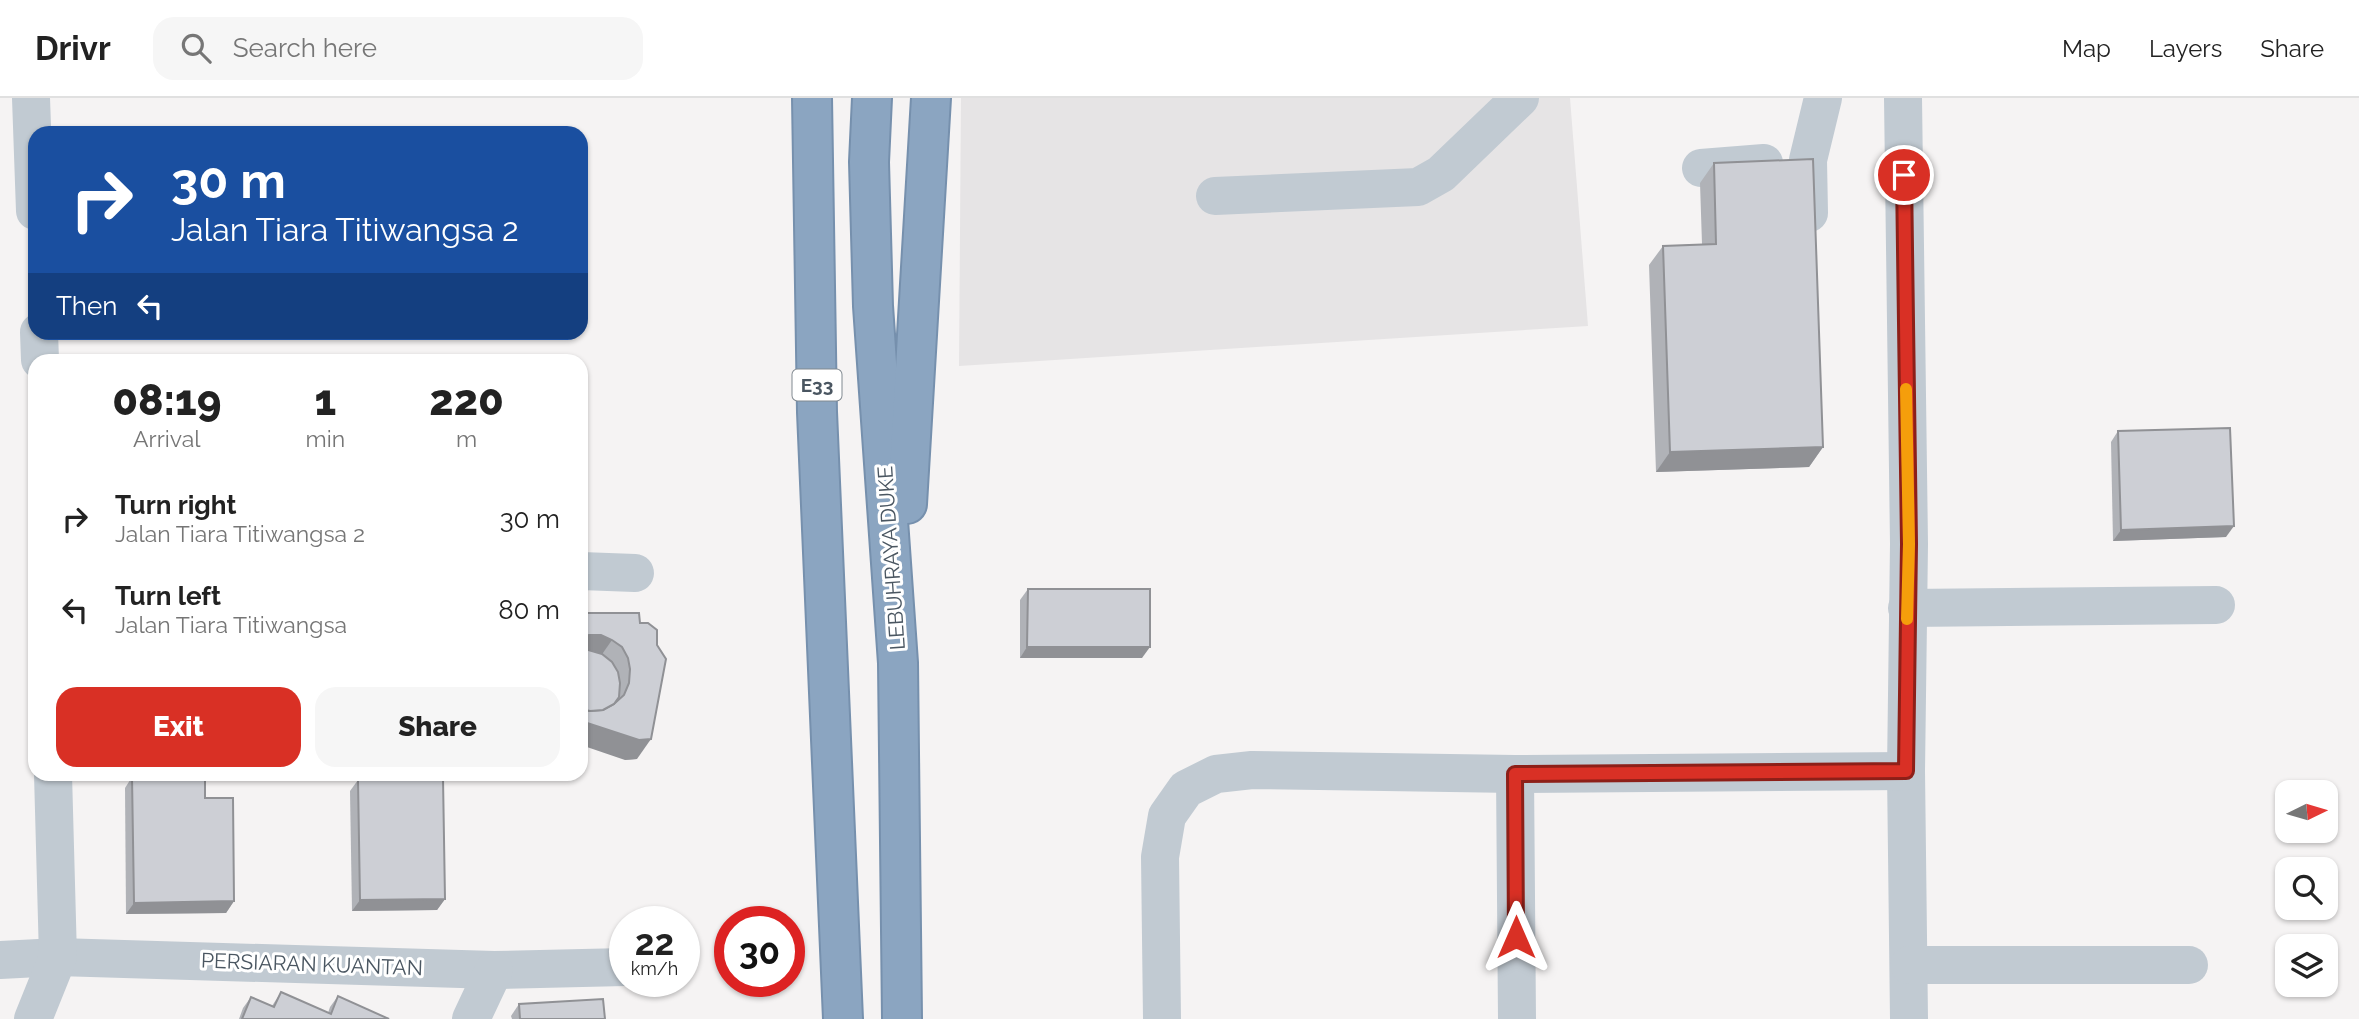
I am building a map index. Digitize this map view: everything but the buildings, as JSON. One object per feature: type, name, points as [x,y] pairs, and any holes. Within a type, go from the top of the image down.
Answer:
[{"type":"highway","name":"E33","points":[[812,98],[817,412],[843,1019]]},
{"type":"highway","name":"LEBUHRAYA DUKE","points":[[872,98],[869,162],[873,306],[898,663],[902,1019]]},
{"type":"highway","points":[[898,663],[930,98]]},
{"type":"street","points":[[31,98],[32,126]]},
{"type":"street","points":[[1215,196],[1418,187],[1441,174],[1520,98]]},
{"type":"street","points":[[1810,241],[1808,160],[1823,98]]},
{"type":"street","points":[[1903,98],[1909,544],[1906,771],[1909,1019]]},
{"type":"street","points":[[1701,168],[1808,160]]},
{"type":"street","points":[[588,571],[635,573]]},
{"type":"street","points":[[1907,608],[2216,606]]},
{"type":"street","points":[[1161,1019],[1160,857],[1167,816],[1186,789],[1216,774],[1252,770],[1515,774],[1906,771]]},
{"type":"street","points":[[1515,774],[1517,1019]]},
{"type":"street","points":[[33,1019],[58,957],[53,781]]},
{"type":"street","name":"PERSIARAN KUANTAN","points":[[0,960],[58,957],[494,970],[609,967]]},
{"type":"street","points":[[1909,965],[2189,965]]},
{"type":"street","points":[[471,1019],[494,970]]},
{"type":"shaded area","points":[[961,98],[1570,98],[1588,326],[959,366]]},
{"type":"slow traffic","points":[[1906,389],[1909,544],[1907,619]]},
{"type":"route","points":[[1516,937],[1515,774],[1906,771],[1909,544],[1904,175]]}]
